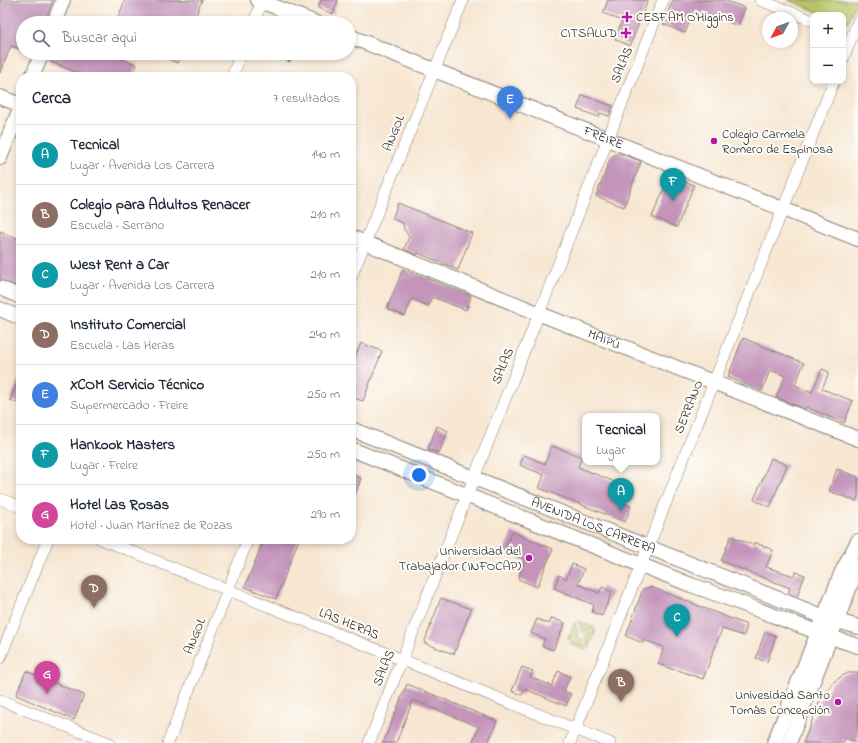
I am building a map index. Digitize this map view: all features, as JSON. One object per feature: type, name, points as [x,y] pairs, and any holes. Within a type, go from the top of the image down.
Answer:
[{"type":"main road","points":[[57,16],[63,0]]},
{"type":"main road","points":[[261,1],[298,16]]},
{"type":"main road","name":"FREIRE","points":[[356,39],[858,239]]},
{"type":"main road","points":[[34,72],[39,60]]},
{"type":"main road","points":[[0,97],[16,103]]},
{"type":"main road","points":[[0,158],[16,118]]},
{"type":"main road","name":"MAIPÚ","points":[[356,239],[540,314],[858,439]]},
{"type":"main road","points":[[0,288],[16,295]]},
{"type":"main road","points":[[0,309],[16,316]]},
{"type":"main road","name":"AVENIDA LOS CARRERA","points":[[356,431],[831,619],[858,627]]},
{"type":"main road","name":"AVENIDA LOS CARRERA","points":[[356,451],[691,585],[745,604],[817,633],[858,646]]},
{"type":"main road","points":[[789,743],[831,637],[831,619],[841,574],[858,541]]},
{"type":"main road","points":[[774,743],[817,633],[831,619],[858,566]]},
{"type":"street","name":"ANGOL","points":[[356,264],[463,0]]},
{"type":"street","name":"SALAS","points":[[369,743],[663,0]]},
{"type":"street","points":[[760,0],[810,20]]},
{"type":"street","points":[[256,16],[261,1]]},
{"type":"street","points":[[846,50],[858,21]]},
{"type":"street","points":[[234,72],[238,60]]},
{"type":"street","name":"SERRANO","points":[[570,743],[833,84]]},
{"type":"street","points":[[0,499],[16,505]]},
{"type":"street","points":[[0,658],[46,544]]},
{"type":"street","name":"LAS HERAS","points":[[113,544],[610,743]]},
{"type":"street","name":"ANGOL","points":[[168,743],[246,544]]},
{"type":"street","points":[[0,700],[109,743]]},
{"type":"green space","points":[[788,0],[857,0],[848,22],[846,23],[846,12],[818,12]]},
{"type":"green space","points":[[578,621],[595,628],[583,633]]},
{"type":"green space","points":[[575,622],[580,635],[567,640]]},
{"type":"green space","points":[[596,630],[589,649],[584,636]]},
{"type":"green space","points":[[581,637],[586,650],[569,643]]},
{"type":"building","points":[[0,0],[53,0],[47,16],[16,16],[16,48],[11,46],[0,73]]},
{"type":"building","points":[[125,0],[202,0],[196,16],[119,16]]},
{"type":"building","points":[[321,0],[338,0],[333,14],[318,8]]},
{"type":"building","name":"CESFAM O'Higgins","points":[[608,0],[648,0],[630,46],[615,39],[622,21],[603,13]]},
{"type":"building","points":[[673,0],[724,0],[745,8],[738,26],[715,17],[714,21],[693,13],[685,33],[663,24]]},
{"type":"building","points":[[125,60],[137,65],[134,72],[76,72],[49,61]]},
{"type":"building","points":[[170,60],[178,60],[177,63]]},
{"type":"building","points":[[582,95],[613,106],[609,116],[600,113],[599,117],[577,109]]},
{"type":"building","points":[[618,153],[641,161],[624,207],[596,196],[611,157]]},
{"type":"building","points":[[670,175],[694,185],[677,227],[652,217]]},
{"type":"building","points":[[398,203],[472,233],[458,270],[418,253],[417,255],[404,249],[409,237],[404,229],[403,223],[392,219]]},
{"type":"building","points":[[0,231],[16,238],[16,286],[0,280]]},
{"type":"building","points":[[403,269],[471,296],[466,310],[432,297],[428,306],[412,299],[405,316],[387,309]]},
{"type":"building","points":[[743,338],[804,363],[795,385],[812,392],[822,369],[829,372],[822,389],[853,401],[844,423],[806,407],[805,409],[776,397],[785,376],[770,370],[762,391],[728,377]]},
{"type":"building","points":[[361,343],[382,351],[363,401],[356,399],[356,355]]},
{"type":"building","points":[[16,386],[16,402],[10,400]]},
{"type":"building","points":[[437,426],[448,431],[439,453],[428,449]]},
{"type":"building","points":[[552,446],[582,457],[578,467],[630,488],[624,503],[631,506],[625,522],[539,488],[544,475],[520,465],[524,455],[545,464]]},
{"type":"building","points":[[771,458],[787,465],[770,507],[754,500]]},
{"type":"building","points":[[837,469],[858,477],[858,496],[856,501],[829,491]]},
{"type":"building","points":[[356,476],[361,478],[356,492]]},
{"type":"building","points":[[512,532],[553,549],[537,587],[518,579],[525,560],[504,551]]},
{"type":"building","points":[[731,536],[753,545],[754,542],[773,550],[766,567],[794,576],[796,572],[805,575],[797,597],[788,593],[790,588],[721,561]]},
{"type":"building","points":[[262,544],[297,544],[276,599],[245,587]]},
{"type":"building","points":[[572,564],[584,569],[578,584],[599,593],[602,587],[612,592],[602,616],[592,612],[594,605],[554,588],[559,575],[566,579]]},
{"type":"building","points":[[651,587],[747,625],[744,636],[722,629],[703,679],[658,664],[664,647],[644,640],[643,643],[626,636],[643,589]]},
{"type":"building","points":[[441,598],[471,609],[454,654],[424,643]]},
{"type":"building","points":[[552,618],[565,623],[553,650],[542,646],[545,639],[531,633],[537,619],[549,624]]},
{"type":"building","points":[[765,632],[776,636],[767,662],[756,658]]},
{"type":"building","points":[[522,667],[533,671],[530,677],[552,686],[558,671],[570,676],[564,691],[571,694],[566,706],[525,689],[522,695],[512,691]]},
{"type":"building","points":[[26,671],[84,695],[74,720],[16,695]]},
{"type":"building","name":"Univesidad Santo Tomás Concepción","points":[[848,673],[858,673],[858,743],[845,738],[843,743],[803,743],[824,691],[827,692],[831,684]]},
{"type":"building","points":[[407,684],[497,721],[488,743],[472,743],[479,727],[413,700],[396,743],[383,743]]},
{"type":"place","name":"CESFAM O'Higgins","points":[[627,17]]},
{"type":"place","name":"CITSALUD","points":[[626,33]]},
{"type":"place","name":"XCOM Servicio Técnico","points":[[510,119]]},
{"type":"place","name":"Colegio Carmela Romero de Espinosa","points":[[714,141]]},
{"type":"place","name":"Hankook Masters","points":[[673,201]]},
{"type":"place","name":"Tecnical","points":[[621,511]]},
{"type":"place","name":"Universidad del Trabajador (INFOCAP)","points":[[529,558]]},
{"type":"place","name":"Instituto Comercial","points":[[94,608]]},
{"type":"place","name":"West Rent a Car","points":[[677,637]]},
{"type":"place","name":"Hotel Las Rosas","points":[[47,694]]},
{"type":"place","name":"Colegio para Adultos Renacer","points":[[621,702]]},
{"type":"place","name":"Univesidad Santo Tomás Concepción","points":[[838,702]]}]
